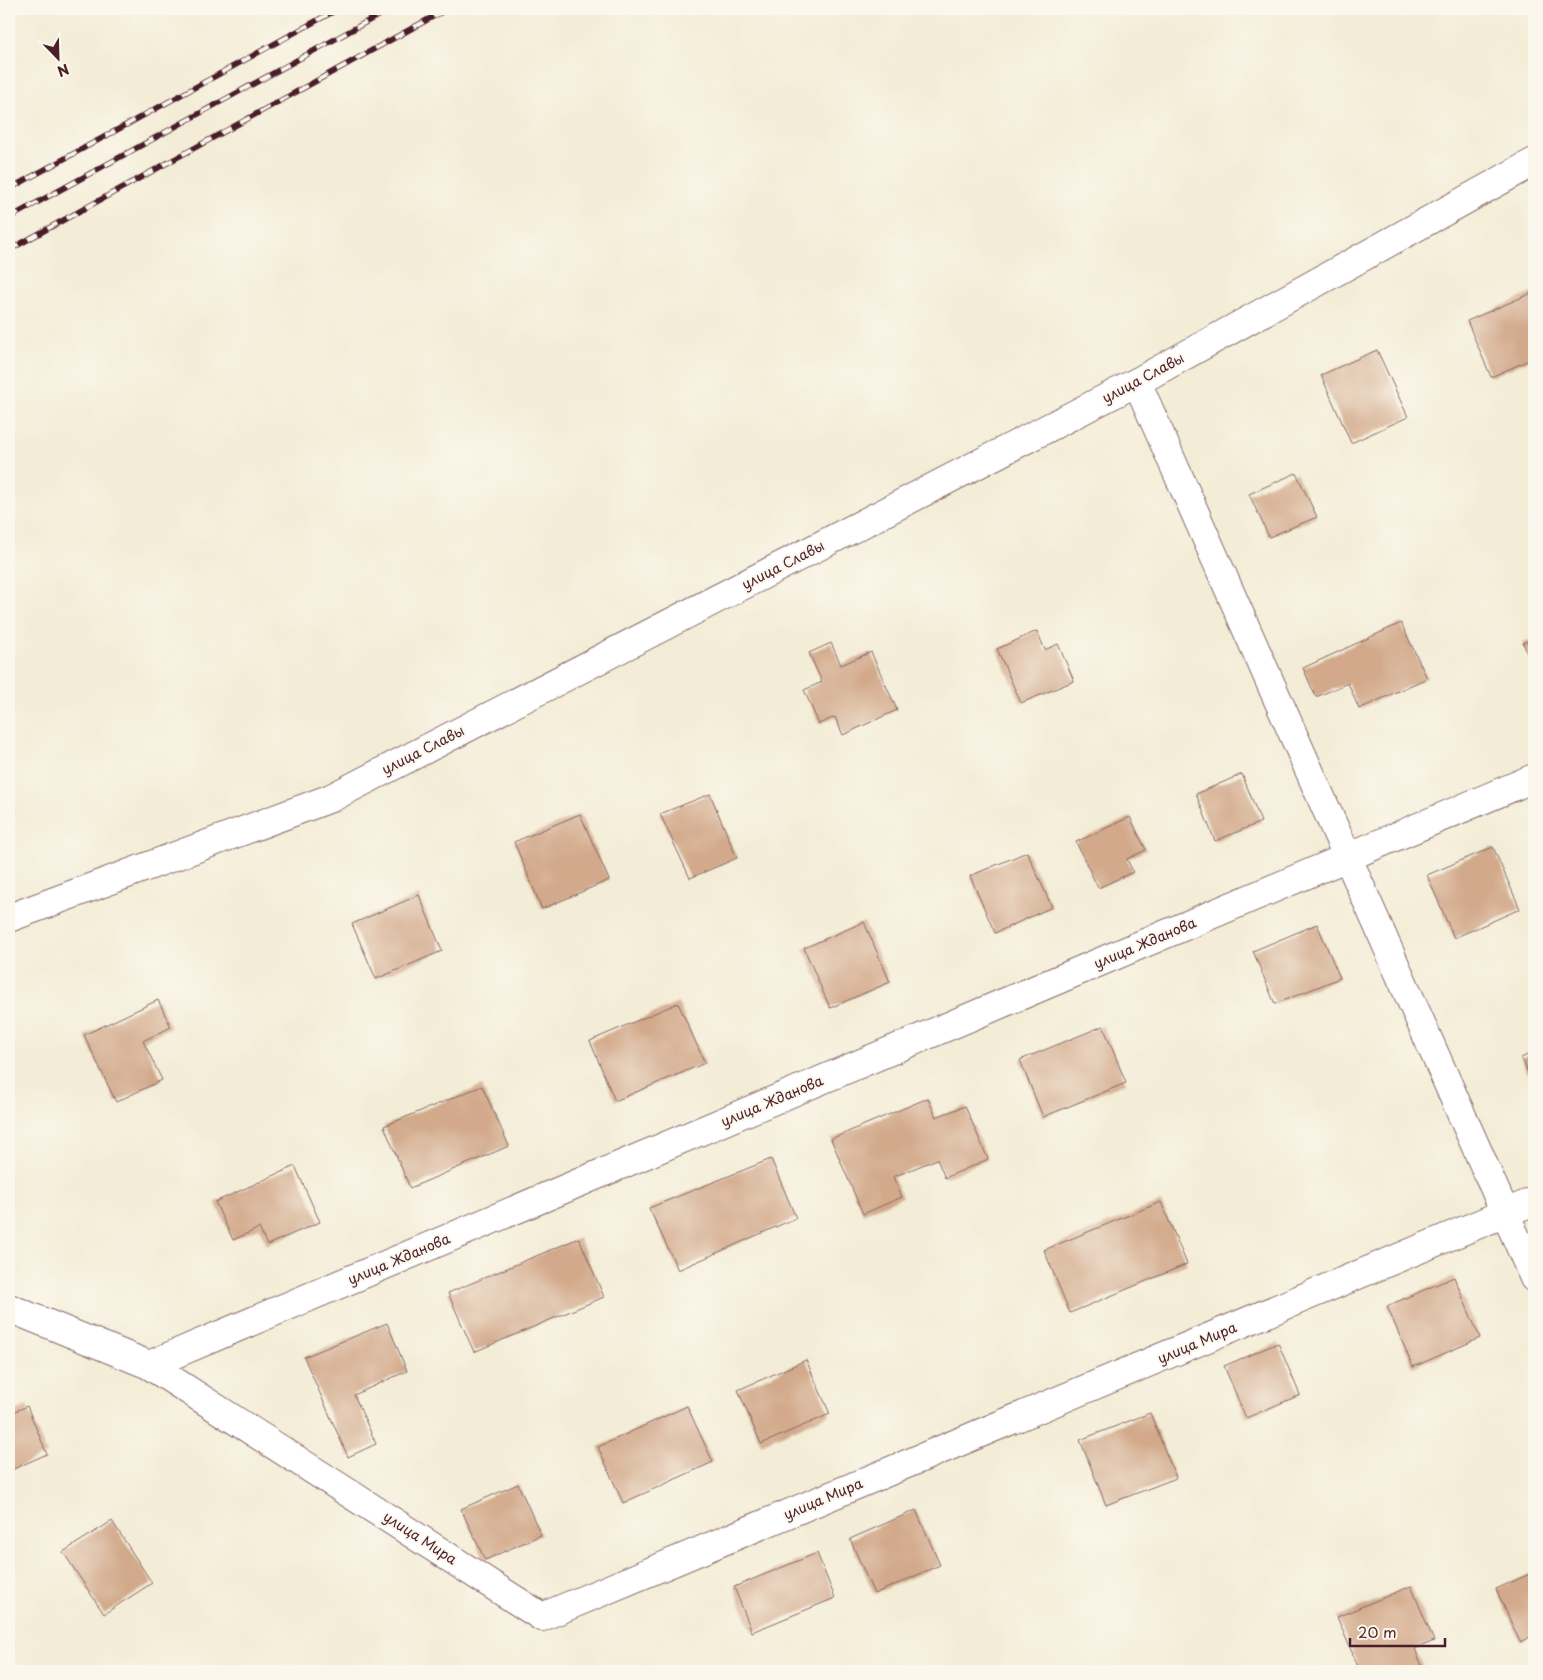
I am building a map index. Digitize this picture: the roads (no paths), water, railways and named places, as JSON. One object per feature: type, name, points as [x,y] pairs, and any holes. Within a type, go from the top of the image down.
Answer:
[{"type":"street","name":"улица Славы","points":[[9,918],[331,798],[1136,382],[1534,162]]},
{"type":"street","points":[[1136,382],[1534,1278]]},
{"type":"street","name":"улица Жданова","points":[[149,1365],[1534,778]]},
{"type":"street","name":"улица Мира","points":[[149,1365],[542,1617],[1534,1201]]},
{"type":"street","points":[[9,1308],[149,1365]]},
{"type":"railway","points":[[9,189],[338,9]]},
{"type":"railway","points":[[9,218],[390,9]]},
{"type":"railway","points":[[9,250],[447,9]]}]
